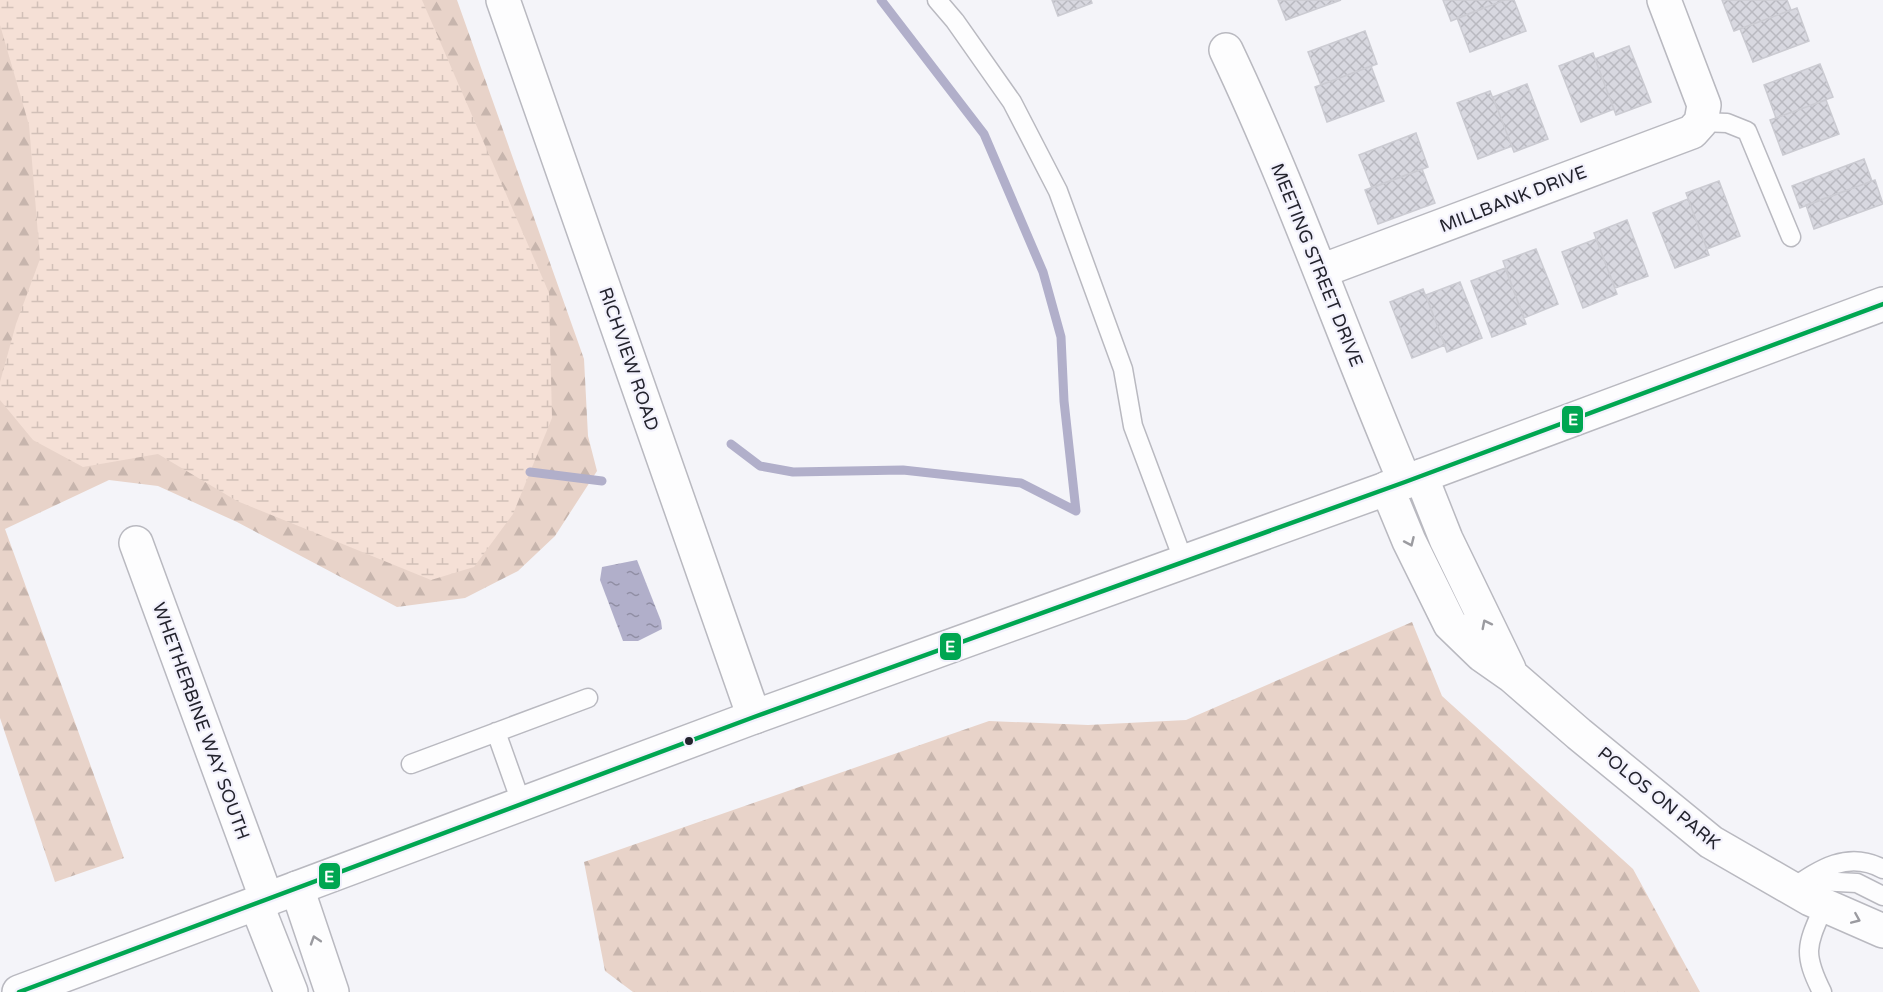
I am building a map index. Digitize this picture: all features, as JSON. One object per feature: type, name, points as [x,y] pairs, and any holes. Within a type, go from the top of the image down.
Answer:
[{"type":"street","name":"RICHVIEW ROAD","points":[[503,0],[754,717]]},
{"type":"street","points":[[1664,0],[1704,105],[1701,122]]},
{"type":"street","name":"MEETING STREET DRIVE","points":[[1226,50],[1321,271],[1404,482]]},
{"type":"street","name":"MILLBANK DRIVE","points":[[1321,271],[1692,132],[1701,122]]},
{"type":"street","points":[[19,992],[754,717],[1404,482],[1883,304]]},
{"type":"street","name":"POLOS ON PARK","points":[[1404,482],[1446,539],[1512,676],[1711,842],[1791,889],[1883,931]]},
{"type":"street","name":"WHETHERBINE WAY SOUTH","points":[[136,543],[291,992]]},
{"type":"street","points":[[297,888],[332,992]]},
{"type":"lane","points":[[937,0],[955,21],[1012,102],[1058,190],[1123,369],[1133,426],[1184,562]]},
{"type":"lane","points":[[1701,122],[1727,123],[1747,131],[1791,237]]},
{"type":"lane","points":[[411,764],[588,698]]},
{"type":"lane","points":[[496,732],[522,805]]},
{"type":"lane","points":[[1791,889],[1817,871],[1842,862],[1870,862],[1883,869]]},
{"type":"lane","points":[[1791,889],[1818,880],[1857,883],[1883,896]]},
{"type":"lane","points":[[1822,992],[1810,969],[1808,954],[1809,939],[1824,906]]},
{"type":"green space","points":[[0,0],[457,0],[584,359],[588,436],[597,471],[555,536],[518,571],[465,598],[397,607],[237,522],[158,486],[109,480],[5,529],[124,858],[55,882],[0,718]]},
{"type":"green space","points":[[0,0],[422,0],[549,293],[552,418],[513,514],[474,567],[431,580],[237,501],[158,454],[83,467],[33,440],[0,400],[0,382],[16,324],[40,259],[29,125],[0,25]]},
{"type":"green space","points":[[1412,622],[1442,696],[1633,869],[1700,992],[633,992],[605,971],[584,862],[989,721],[1088,725],[1186,720]]},
{"type":"water","points":[[637,560],[662,629],[638,641],[623,641],[600,580],[602,567]]},
{"type":"building","points":[[1052,0],[1091,0],[1092,3],[1058,16]]},
{"type":"building","points":[[1278,0],[1341,0],[1286,20]]},
{"type":"building","points":[[1443,0],[1505,0],[1451,21]]},
{"type":"building","points":[[1505,0],[1514,0],[1526,31],[1470,52],[1457,18]]},
{"type":"building","points":[[1722,0],[1787,0],[1791,10],[1734,31]]},
{"type":"building","points":[[1797,8],[1809,41],[1753,62],[1740,29]]},
{"type":"building","points":[[1365,31],[1377,64],[1321,85],[1308,52]]},
{"type":"building","points":[[1629,46],[1651,102],[1616,115],[1595,59]]},
{"type":"building","points":[[1593,53],[1614,109],[1581,122],[1559,66]]},
{"type":"building","points":[[1820,64],[1833,97],[1776,118],[1764,85]]},
{"type":"building","points":[[1371,66],[1384,101],[1327,122],[1315,87]]},
{"type":"building","points":[[1527,84],[1548,139],[1514,152],[1493,97]]},
{"type":"building","points":[[1490,91],[1512,146],[1478,159],[1457,103]]},
{"type":"building","points":[[1826,100],[1839,134],[1783,155],[1770,120]]},
{"type":"building","points":[[1416,133],[1428,167],[1372,188],[1359,155]]},
{"type":"building","points":[[1864,159],[1872,181],[1800,208],[1792,186]]},
{"type":"building","points":[[1422,169],[1435,203],[1378,224],[1365,190]]},
{"type":"building","points":[[1875,180],[1883,204],[1814,229],[1806,205]]},
{"type":"building","points":[[1719,181],[1740,236],[1707,249],[1686,193]]},
{"type":"building","points":[[1688,199],[1709,255],[1675,268],[1653,213]]},
{"type":"building","points":[[1627,220],[1648,276],[1615,288],[1594,233]]},
{"type":"building","points":[[1596,239],[1617,294],[1583,308],[1562,252]]},
{"type":"building","points":[[1536,249],[1558,304],[1524,318],[1503,261]]},
{"type":"building","points":[[1505,268],[1526,324],[1492,337],[1471,281]]},
{"type":"building","points":[[1460,282],[1482,338],[1447,352],[1426,295]]},
{"type":"building","points":[[1423,289],[1445,345],[1412,358],[1390,302]]},
{"type":"waterway","points":[[881,0],[984,134],[1043,272],[1061,337],[1064,401],[1076,511]]},
{"type":"waterway","points":[[731,444],[760,466],[793,472],[903,470],[1021,483],[1076,511]]},
{"type":"waterway","points":[[530,472],[602,481]]},
{"type":"transit line","name":"E","points":[[19,992],[754,717],[1405,482],[1883,304]]}]
